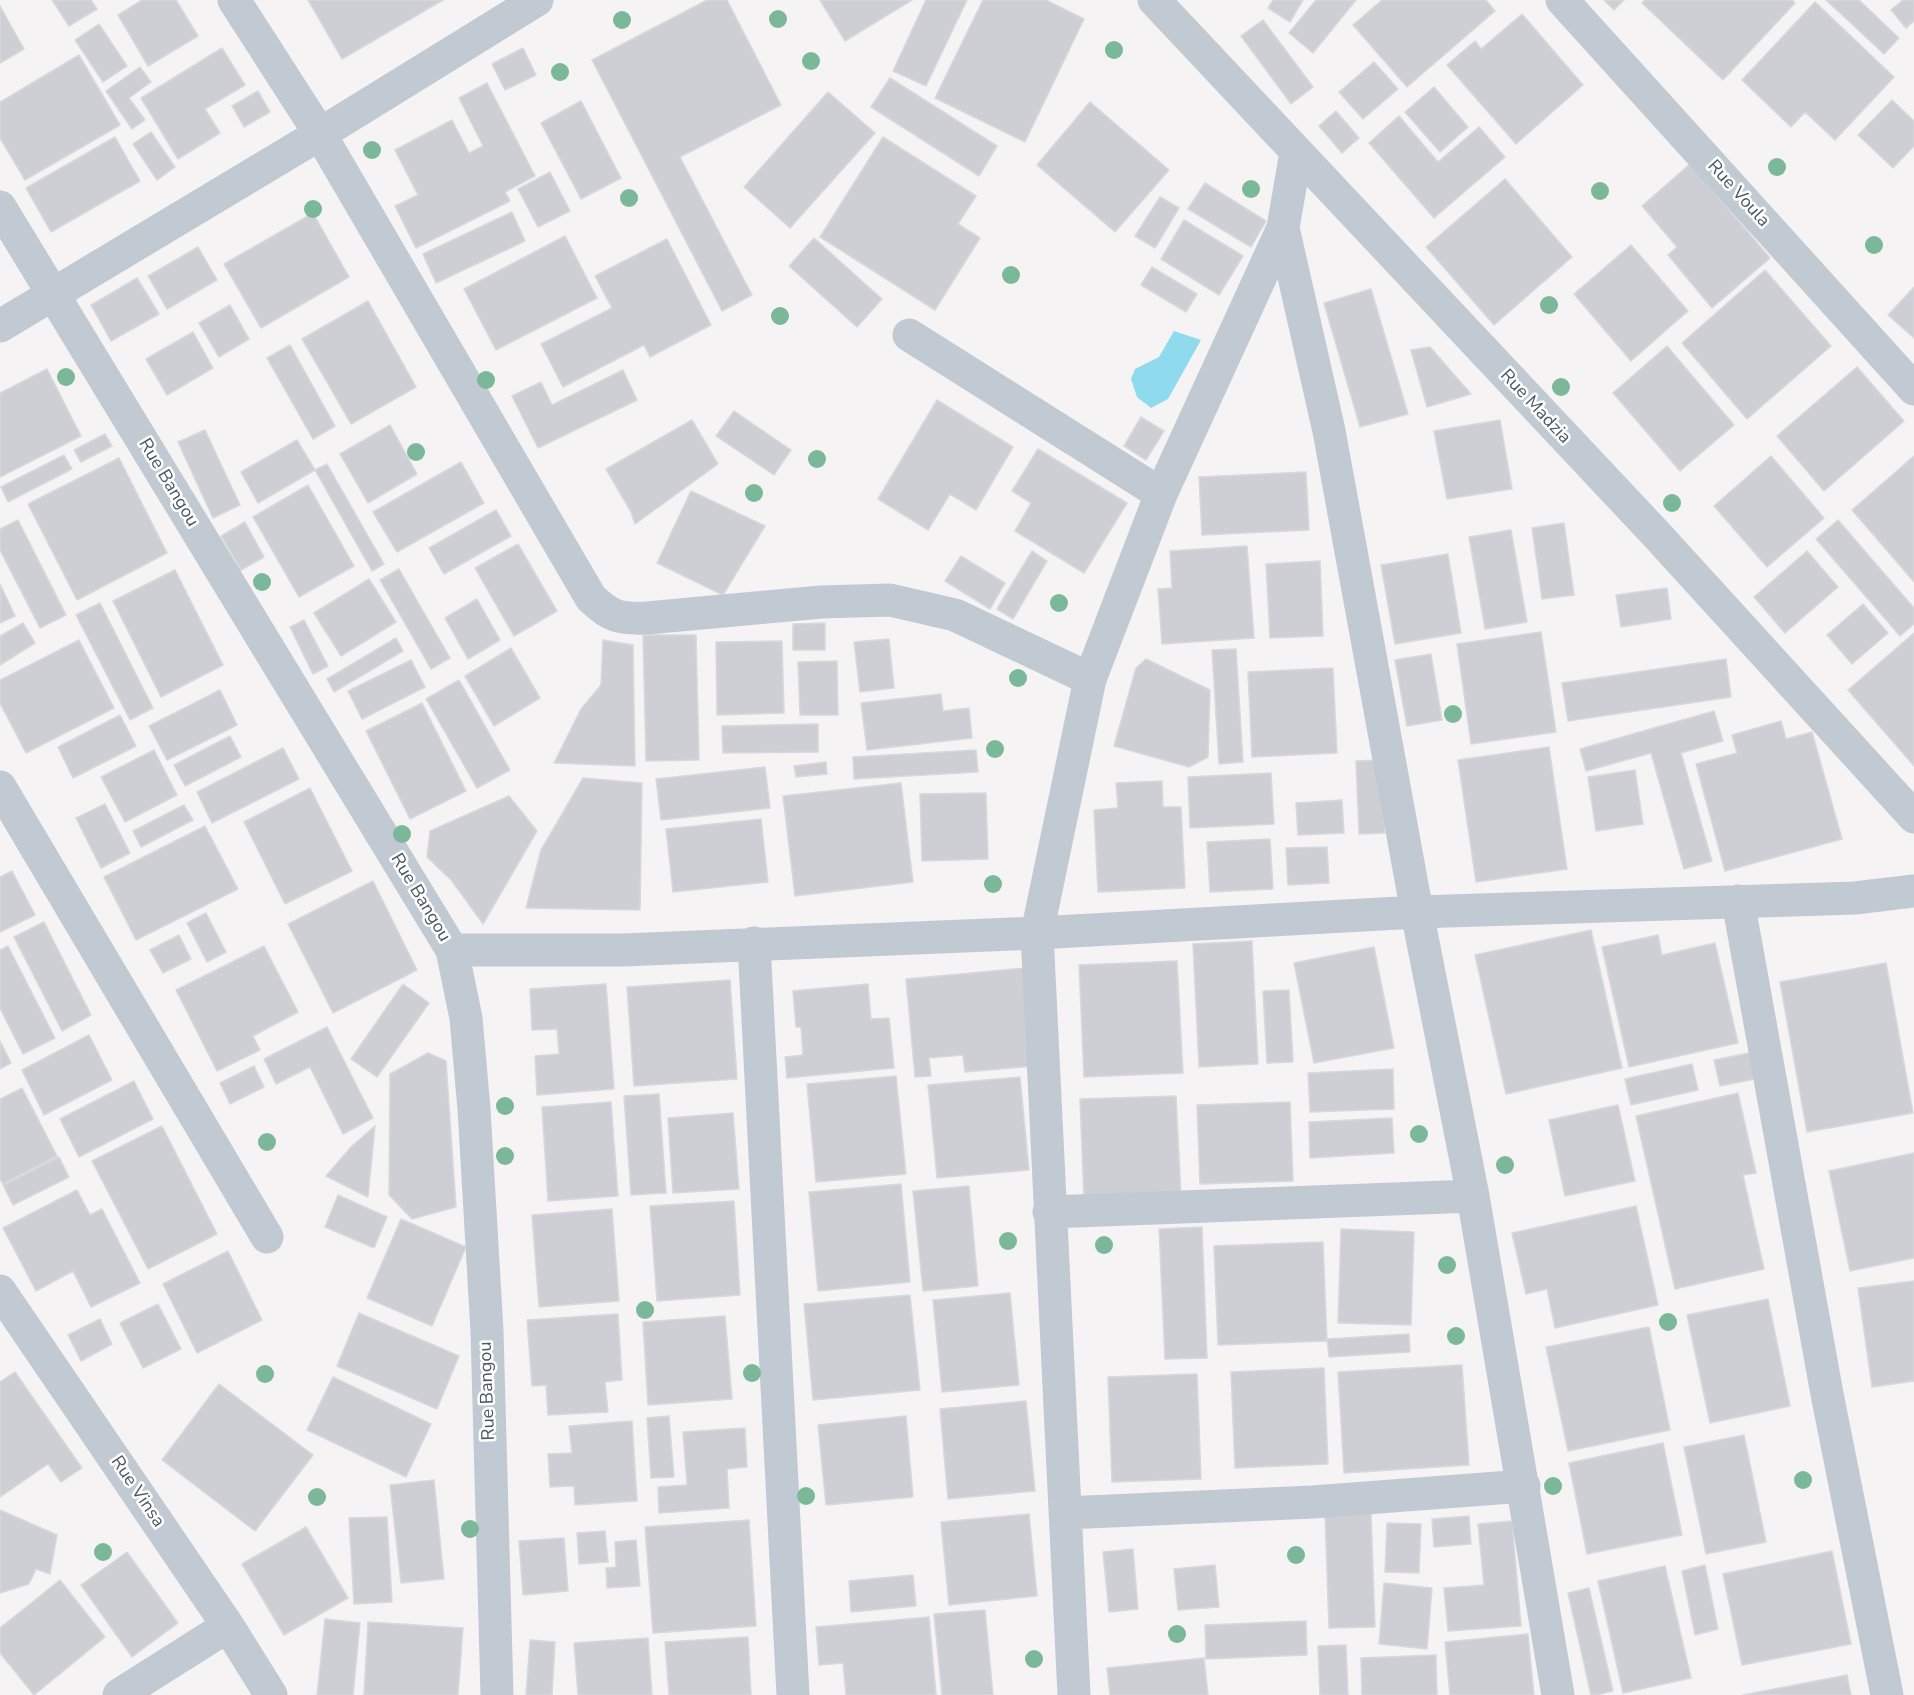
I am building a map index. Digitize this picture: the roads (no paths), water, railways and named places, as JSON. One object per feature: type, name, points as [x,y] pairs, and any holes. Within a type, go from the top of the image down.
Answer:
[{"type":"street","points":[[234,0],[320,134],[591,598],[607,613],[623,619],[647,618],[821,602],[890,600],[955,615],[1090,679]]},
{"type":"street","points":[[0,326],[320,134],[537,0]]},
{"type":"street","name":"Rue Madzia","points":[[1154,0],[1664,543],[1914,817]]},
{"type":"street","name":"Rue Voula","points":[[1562,0],[1914,389]]},
{"type":"street","points":[[1074,1695],[1036,933],[1090,679],[1161,494],[1283,228],[1296,152]]},
{"type":"street","name":"Rue Bangou","points":[[0,207],[452,950],[466,1018],[474,1109],[487,1331],[497,1695]]},
{"type":"street","points":[[1283,228],[1329,430],[1417,912],[1473,1196],[1558,1695]]},
{"type":"street","points":[[909,335],[1161,494]]},
{"type":"street","points":[[0,787],[267,1237]]},
{"type":"street","points":[[452,950],[623,950],[1036,933],[1417,912],[1855,898],[1914,891]]},
{"type":"street","points":[[1738,901],[1827,1394],[1887,1695]]},
{"type":"street","points":[[754,943],[793,1695]]},
{"type":"street","points":[[1049,1212],[1473,1196]]},
{"type":"street","name":"Rue Vinsa","points":[[0,1291],[228,1626],[271,1695]]},
{"type":"street","points":[[1065,1513],[1313,1502],[1524,1486]]},
{"type":"street","points":[[119,1695],[228,1626]]},
{"type":"water","points":[[1174,331],[1201,340],[1168,399],[1151,408],[1137,397],[1131,379],[1135,369],[1159,357]]}]
